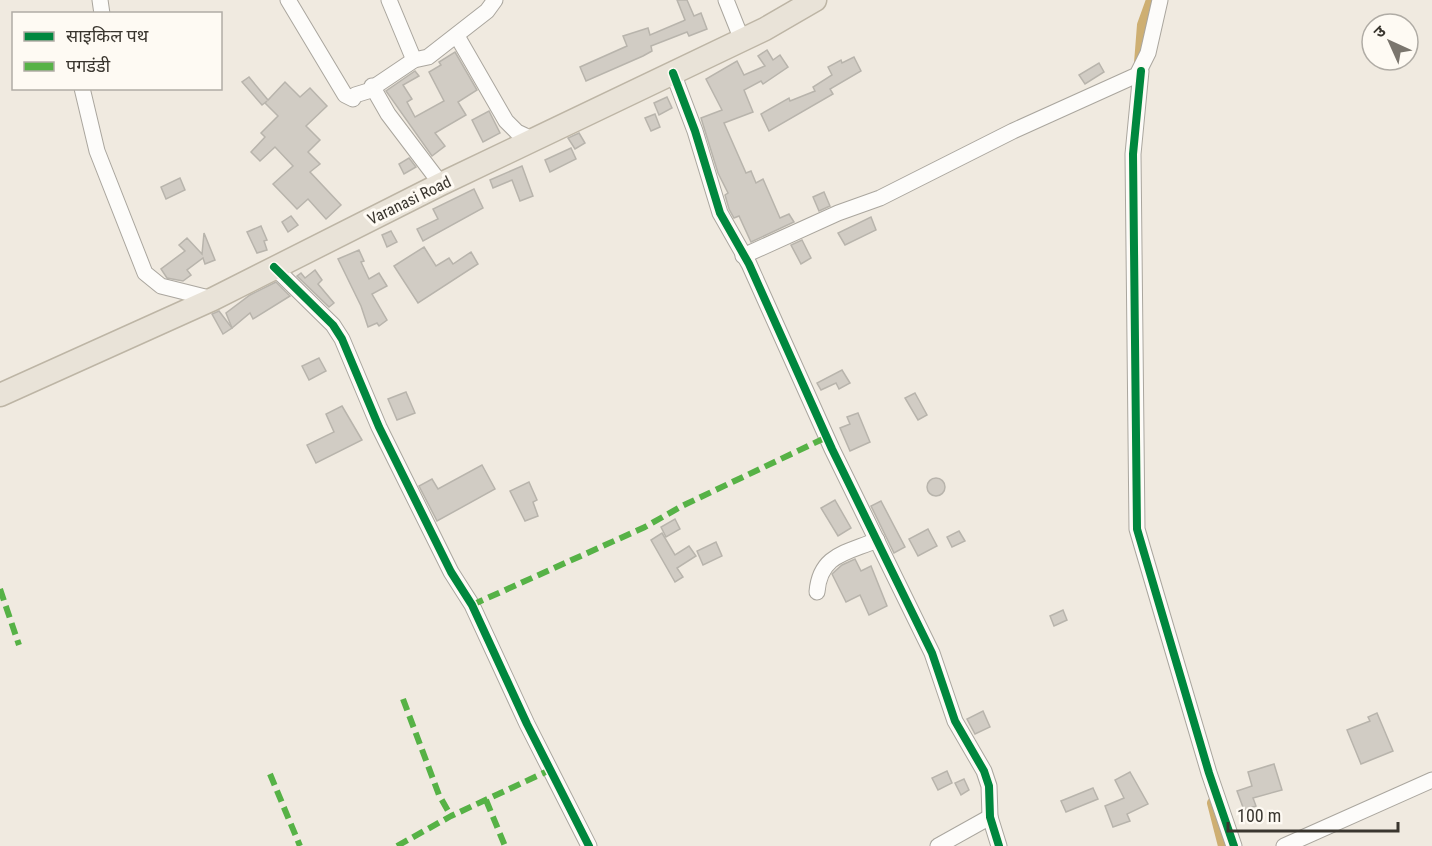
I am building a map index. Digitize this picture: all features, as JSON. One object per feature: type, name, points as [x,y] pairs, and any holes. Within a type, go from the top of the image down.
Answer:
[{"type":"highway","name":"Varanasi Road","points":[[0,395],[213,299],[441,184],[742,40],[816,0]]},
{"type":"street","points":[[288,0],[345,95],[353,99],[414,60],[428,57],[457,36],[495,0]]},
{"type":"street","points":[[389,0],[414,60]]},
{"type":"street","points":[[726,0],[742,40]]},
{"type":"street","points":[[1160,0],[1153,37],[1141,71],[1133,154],[1137,529],[1209,773],[1234,846]]},
{"type":"street","points":[[457,36],[506,121],[517,132],[534,140]]},
{"type":"street","points":[[743,256],[838,213],[880,198],[1013,131],[1141,71]]},
{"type":"street","points":[[673,73],[695,131],[714,198],[932,653],[955,720],[987,778],[990,817],[999,846]]},
{"type":"street","points":[[372,86],[388,114],[441,184]]},
{"type":"street","points":[[82,90],[97,151],[145,273],[161,286],[213,299]]},
{"type":"street","points":[[274,267],[333,325],[342,339],[379,427],[451,572],[472,605],[527,723],[589,846]]},
{"type":"street","points":[[817,592],[820,573],[828,563],[877,540]]},
{"type":"street","points":[[1284,846],[1432,780]]},
{"type":"street","points":[[938,846],[990,817]]},
{"type":"building","points":[[677,0],[687,0],[694,16],[701,13],[707,29],[689,36],[687,32],[651,46],[652,51],[643,56],[586,81],[580,67],[627,46],[623,36],[648,28],[650,35],[685,20]]},
{"type":"building","points":[[767,50],[773,60],[780,55],[788,67],[763,84],[761,81],[744,90],[753,112],[724,123],[746,173],[751,171],[756,183],[763,179],[780,218],[789,214],[794,222],[751,242],[739,216],[734,218],[729,209],[725,195],[728,193],[718,173],[701,118],[722,110],[706,79],[737,61],[744,75],[765,66],[758,56]]},
{"type":"building","points":[[455,52],[477,90],[458,102],[466,115],[435,133],[445,146],[432,156],[386,91],[415,71],[419,76],[403,85],[412,99],[407,102],[415,117],[444,101],[429,72],[441,65],[439,62]]},
{"type":"building","points":[[854,57],[861,71],[830,89],[833,94],[769,131],[761,114],[789,98],[790,101],[815,91],[813,87],[832,75],[828,67],[841,60],[842,63]]},
{"type":"building","points":[[1099,63],[1104,72],[1085,84],[1079,75]]},
{"type":"building","points":[[249,77],[268,100],[285,82],[300,97],[310,88],[327,106],[306,126],[320,140],[308,152],[320,164],[310,172],[341,205],[326,219],[308,199],[297,209],[273,184],[293,166],[275,147],[260,161],[251,152],[265,137],[261,133],[278,116],[265,103],[267,101],[262,105],[242,82]]},
{"type":"building","points":[[667,97],[672,108],[659,115],[654,103]]},
{"type":"building","points":[[489,111],[500,133],[483,142],[472,120]]},
{"type":"building","points":[[655,114],[660,127],[651,131],[645,118]]},
{"type":"building","points":[[579,133],[585,143],[575,149],[568,138]]},
{"type":"building","points":[[571,148],[576,159],[550,172],[545,160]]},
{"type":"building","points":[[409,158],[416,167],[404,174],[399,164]]},
{"type":"building","points":[[522,166],[533,196],[520,201],[512,180],[493,188],[490,180]]},
{"type":"building","points":[[180,178],[185,190],[166,199],[161,187]]},
{"type":"building","points":[[474,189],[483,208],[423,241],[417,229],[438,219],[433,209]]},
{"type":"building","points":[[824,192],[830,206],[819,211],[813,197]]},
{"type":"building","points":[[291,216],[298,225],[288,232],[282,222]]},
{"type":"building","points":[[871,217],[876,230],[845,245],[838,233]]},
{"type":"building","points":[[261,226],[267,240],[264,241],[267,250],[257,253],[247,232]]},
{"type":"building","points":[[391,231],[397,242],[387,247],[382,235]]},
{"type":"building","points":[[204,233],[215,260],[205,264],[203,258],[187,270],[191,275],[183,281],[167,278],[161,269],[185,251],[179,245],[187,238],[202,254]]},
{"type":"building","points":[[802,240],[811,258],[801,264],[791,245]]},
{"type":"building","points":[[424,247],[436,266],[449,258],[453,264],[471,252],[478,264],[418,303],[394,266]]},
{"type":"building","points":[[359,250],[364,261],[361,262],[369,279],[379,273],[387,286],[372,294],[387,320],[379,326],[377,323],[368,327],[361,306],[338,259]]},
{"type":"building","points":[[315,270],[322,280],[318,284],[334,303],[329,307],[297,276],[301,273],[305,278]]},
{"type":"building","points":[[276,282],[290,296],[253,319],[250,313],[232,328],[226,313],[250,295]]},
{"type":"building","points":[[219,311],[232,328],[223,334],[212,314]]},
{"type":"building","points":[[319,358],[326,371],[309,380],[302,366]]},
{"type":"building","points":[[842,370],[850,383],[839,389],[836,383],[821,390],[817,383]]},
{"type":"building","points":[[406,392],[415,413],[397,420],[388,399]]},
{"type":"building","points":[[915,393],[927,415],[918,420],[905,398]]},
{"type":"building","points":[[342,406],[362,440],[316,463],[307,445],[334,432],[326,414]]},
{"type":"building","points":[[858,413],[870,442],[850,451],[840,428],[850,424],[847,417]]},
{"type":"building","points":[[482,465],[495,489],[437,521],[419,486],[432,479],[438,489]]},
{"type":"building","points":[[936,478],[942,481],[945,487],[942,493],[936,496],[930,493],[927,487],[930,481]]},
{"type":"building","points":[[529,482],[537,500],[533,502],[538,516],[525,521],[510,491]]},
{"type":"building","points":[[835,500],[851,528],[838,536],[821,508]]},
{"type":"building","points":[[881,501],[905,547],[894,553],[871,506]]},
{"type":"building","points":[[675,519],[680,529],[666,537],[661,527]]},
{"type":"building","points":[[928,529],[937,546],[918,556],[909,539]]},
{"type":"building","points":[[959,531],[965,541],[952,547],[947,537]]},
{"type":"building","points":[[662,533],[675,555],[689,546],[696,556],[677,568],[683,577],[675,582],[651,540]]},
{"type":"building","points":[[716,542],[722,556],[703,565],[697,551]]},
{"type":"building","points":[[855,559],[861,571],[871,566],[887,606],[869,615],[860,595],[846,602],[832,574],[842,565]]},
{"type":"building","points":[[1063,610],[1067,620],[1054,626],[1050,616]]},
{"type":"building","points":[[983,711],[990,727],[975,734],[967,719]]},
{"type":"building","points":[[1377,713],[1393,751],[1361,764],[1347,730],[1370,721],[1368,717]]},
{"type":"building","points":[[1274,764],[1282,790],[1253,798],[1256,806],[1244,810],[1237,791],[1252,786],[1248,772]]},
{"type":"building","points":[[947,771],[952,783],[938,790],[932,778]]},
{"type":"building","points":[[1130,772],[1148,804],[1127,814],[1130,821],[1113,827],[1105,806],[1124,798],[1115,780]]},
{"type":"building","points":[[964,779],[969,790],[961,795],[955,783]]},
{"type":"building","points":[[1093,788],[1098,799],[1066,812],[1061,801]]},
{"type":"waterway","points":[[1140,63],[1143,25],[1152,0]]},
{"type":"waterway","points":[[1213,803],[1224,846]]},
{"type":"marked path","points":[[472,605],[645,527],[682,506],[827,437]]},
{"type":"marked path","points":[[0,589],[19,645]]},
{"type":"marked path","points":[[403,699],[439,795],[451,816]]},
{"type":"marked path","points":[[397,846],[451,816],[550,770]]},
{"type":"marked path","points":[[270,774],[300,846]]},
{"type":"marked path","points":[[486,800],[505,846]]},
{"type":"cycle path","points":[[1141,71],[1133,154],[1137,529],[1209,773],[1234,846]]},
{"type":"cycle path","points":[[673,73],[695,131],[720,213],[749,264],[832,449],[932,653],[955,721],[984,771],[989,786],[990,817],[999,846]]},
{"type":"cycle path","points":[[274,267],[333,325],[342,339],[379,427],[451,572],[472,605],[527,724],[589,846]]}]
